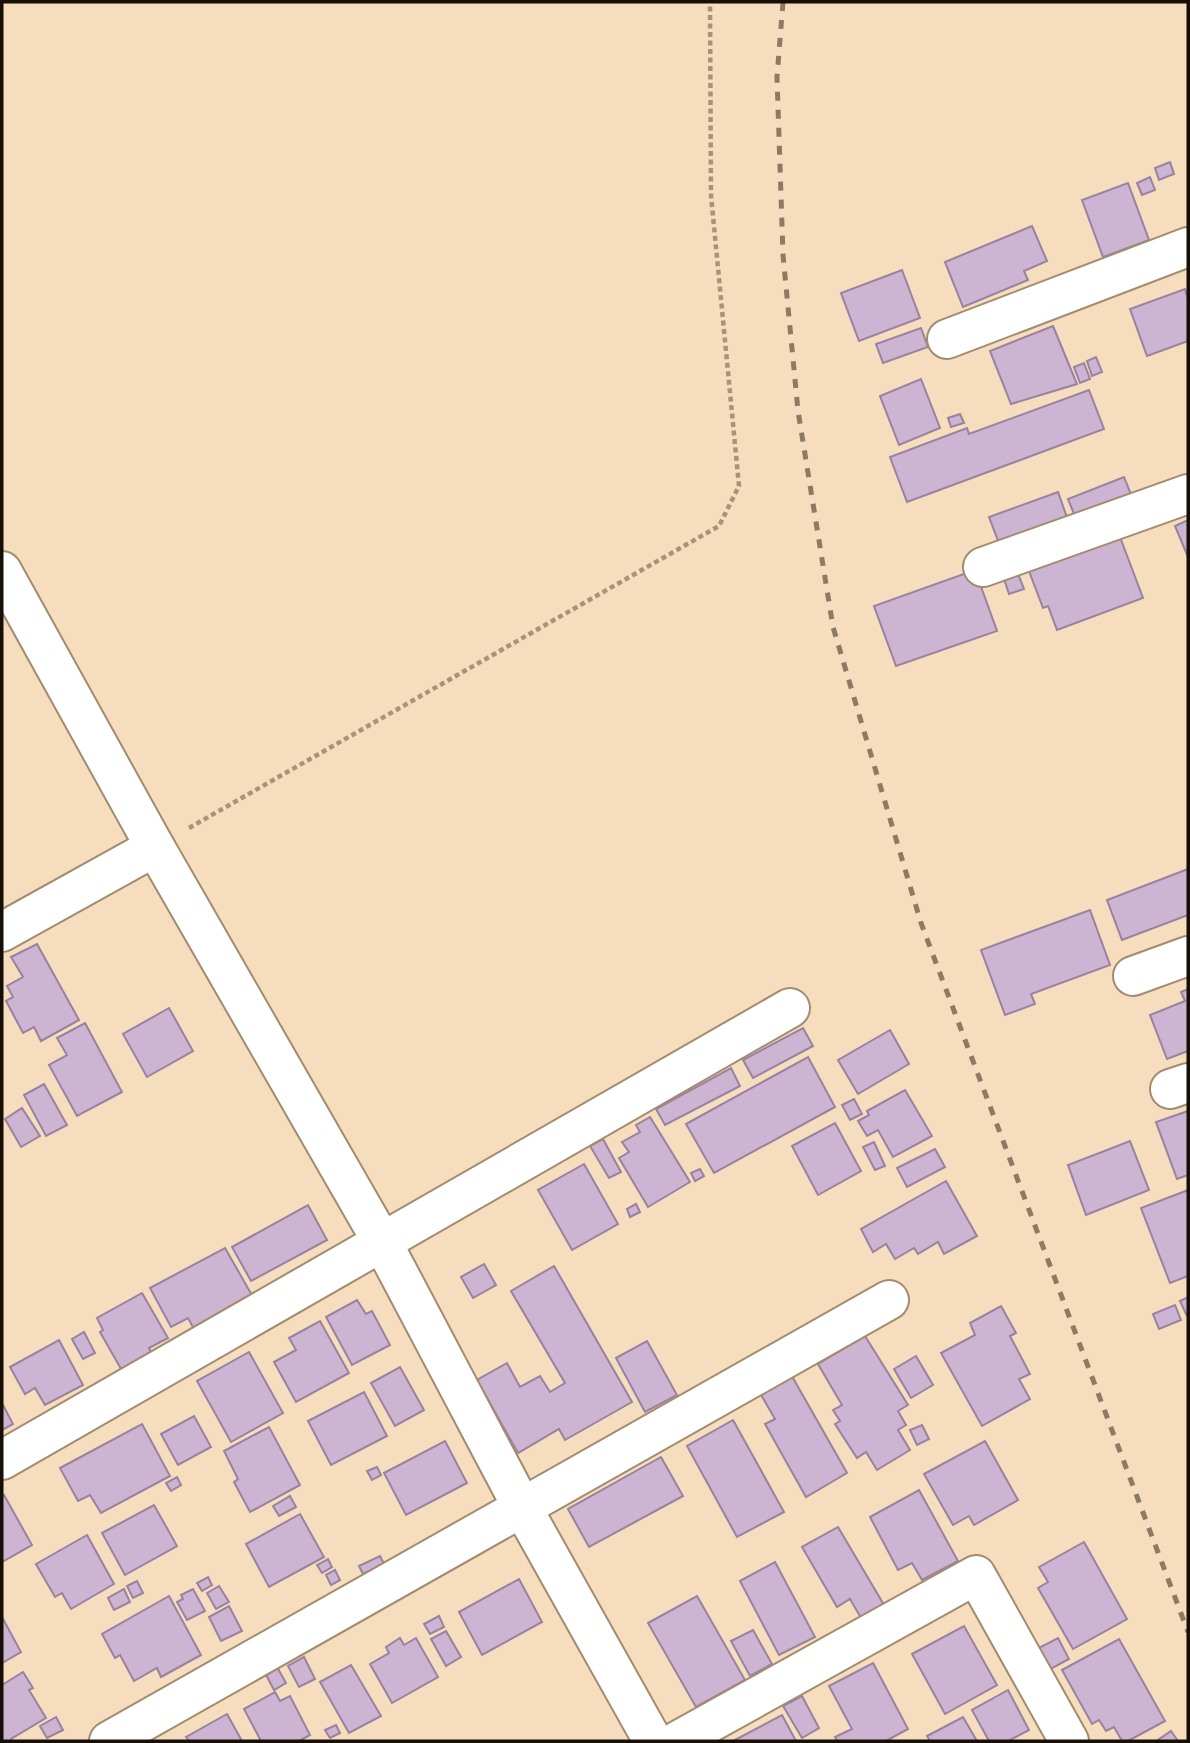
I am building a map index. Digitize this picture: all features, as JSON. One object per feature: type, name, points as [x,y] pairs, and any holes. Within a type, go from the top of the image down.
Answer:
[{"type":"street","points":[[947,339],[1188,247]]},
{"type":"street","points":[[983,567],[1188,494]]},
{"type":"street","points":[[2,571],[155,847],[381,1240],[523,1509],[653,1741]]},
{"type":"street","points":[[2,932],[155,847]]},
{"type":"street","points":[[1133,976],[1188,956]]},
{"type":"street","points":[[2,1460],[381,1240],[790,1008]]},
{"type":"street","points":[[109,1741],[889,1300]]},
{"type":"street","points":[[677,1741],[976,1575],[1069,1741]]},
{"type":"path","points":[[155,847],[719,526],[738,486],[711,195],[710,2]]},
{"type":"building","points":[[1170,162],[1174,174],[1159,180],[1155,168]]},
{"type":"building","points":[[1150,177],[1155,190],[1142,195],[1137,183]]},
{"type":"building","points":[[1128,183],[1149,240],[1103,257],[1082,200]]},
{"type":"building","points":[[1032,226],[1047,261],[1024,271],[1028,280],[963,307],[945,262]]},
{"type":"building","points":[[902,270],[920,318],[859,341],[841,293]]},
{"type":"building","points":[[1185,289],[1188,299],[1188,341],[1147,356],[1130,309]]},
{"type":"building","points":[[1053,326],[1077,384],[1011,404],[990,351]]},
{"type":"building","points":[[921,328],[928,347],[883,363],[876,344]]},
{"type":"building","points":[[1096,357],[1102,372],[1092,376],[1087,361]]},
{"type":"building","points":[[1084,363],[1090,379],[1080,383],[1074,367]]},
{"type":"building","points":[[921,379],[940,428],[899,445],[880,396]]},
{"type":"building","points":[[1089,390],[1104,429],[907,502],[890,457],[967,428],[969,434]]},
{"type":"building","points":[[960,414],[964,423],[951,427],[948,418]]},
{"type":"building","points":[[1124,477],[1132,497],[1076,519],[1068,499]]},
{"type":"building","points":[[1058,492],[1070,526],[1002,551],[989,517]]},
{"type":"building","points":[[1188,520],[1188,557],[1175,526]]},
{"type":"building","points":[[1120,537],[1143,598],[1057,630],[1048,606],[1043,608],[1029,571]]},
{"type":"building","points":[[975,570],[997,631],[896,666],[874,606]]},
{"type":"building","points":[[1018,574],[1024,589],[1009,594],[1004,579]]},
{"type":"building","points":[[1188,869],[1188,915],[1122,940],[1107,900]]},
{"type":"building","points":[[1090,910],[1110,965],[1031,994],[1035,1004],[1005,1015],[981,950]]},
{"type":"building","points":[[37,944],[79,1020],[41,1041],[34,1027],[23,1033],[6,1001],[13,997],[7,986],[23,977],[11,957]]},
{"type":"building","points":[[1188,989],[1188,1051],[1167,1059],[1150,1015],[1185,1001],[1181,992]]},
{"type":"building","points":[[169,1008],[193,1051],[147,1077],[123,1034]]},
{"type":"building","points":[[85,1023],[122,1092],[77,1116],[49,1065],[67,1055],[57,1038]]},
{"type":"building","points":[[803,1028],[813,1046],[753,1078],[743,1060]]},
{"type":"building","points":[[890,1030],[909,1064],[858,1094],[838,1060]]},
{"type":"building","points":[[808,1057],[835,1107],[714,1173],[686,1124]]},
{"type":"building","points":[[731,1068],[740,1086],[665,1125],[656,1109]]},
{"type":"building","points":[[44,1084],[67,1125],[46,1136],[24,1095]]},
{"type":"building","points":[[905,1090],[932,1136],[893,1157],[878,1130],[867,1136],[858,1121],[869,1115],[867,1111]]},
{"type":"building","points":[[854,1099],[862,1114],[850,1120],[842,1105]]},
{"type":"building","points":[[22,1108],[40,1136],[21,1147],[5,1119]]},
{"type":"building","points":[[1188,1111],[1188,1175],[1177,1179],[1156,1122]]},
{"type":"building","points":[[650,1117],[690,1182],[648,1207],[619,1158],[629,1152],[622,1142],[640,1132],[636,1125]]},
{"type":"building","points":[[835,1123],[861,1171],[818,1195],[792,1146]]},
{"type":"building","points":[[603,1139],[621,1172],[609,1178],[590,1146]]},
{"type":"building","points":[[1130,1141],[1149,1190],[1086,1215],[1068,1165]]},
{"type":"building","points":[[874,1142],[885,1166],[875,1170],[863,1147]]},
{"type":"building","points":[[935,1149],[945,1167],[907,1187],[897,1168]]},
{"type":"building","points":[[584,1164],[618,1224],[572,1250],[538,1190]]},
{"type":"building","points":[[700,1169],[704,1176],[695,1181],[691,1173]]},
{"type":"building","points":[[946,1181],[977,1236],[944,1254],[938,1242],[918,1254],[914,1248],[895,1259],[886,1244],[873,1252],[861,1229]]},
{"type":"building","points":[[1188,1190],[1188,1276],[1170,1283],[1141,1208]]},
{"type":"building","points":[[636,1204],[640,1212],[630,1217],[627,1209]]},
{"type":"building","points":[[308,1205],[327,1240],[251,1281],[232,1247]]},
{"type":"building","points":[[225,1248],[253,1297],[194,1329],[188,1318],[171,1327],[150,1288]]},
{"type":"building","points":[[484,1264],[496,1285],[473,1298],[461,1277]]},
{"type":"building","points":[[554,1266],[632,1402],[565,1440],[559,1429],[518,1453],[477,1380],[507,1363],[520,1387],[540,1376],[550,1392],[565,1383],[511,1291]]},
{"type":"building","points":[[142,1293],[168,1338],[149,1348],[155,1360],[125,1376],[100,1332],[103,1330],[97,1318]]},
{"type":"building","points":[[1188,1297],[1188,1316],[1187,1316],[1180,1301]]},
{"type":"building","points":[[357,1300],[366,1314],[372,1311],[390,1345],[352,1365],[326,1317]]},
{"type":"building","points":[[1175,1305],[1181,1320],[1159,1329],[1153,1314]]},
{"type":"building","points":[[1001,1306],[1016,1333],[1010,1336],[1030,1374],[1019,1379],[1030,1399],[982,1426],[941,1353],[975,1335],[970,1323]]},
{"type":"building","points":[[320,1321],[349,1373],[296,1402],[274,1362],[296,1350],[289,1338]]},
{"type":"building","points":[[84,1332],[95,1353],[83,1359],[72,1339]]},
{"type":"building","points":[[865,1336],[908,1405],[898,1411],[906,1425],[898,1430],[910,1450],[877,1470],[866,1452],[857,1458],[835,1424],[840,1421],[833,1410],[842,1405],[818,1364]]},
{"type":"building","points":[[59,1340],[83,1385],[45,1405],[35,1388],[25,1394],[10,1367]]},
{"type":"building","points":[[647,1341],[677,1395],[645,1412],[616,1358]]},
{"type":"building","points":[[249,1352],[283,1413],[231,1442],[197,1381]]},
{"type":"building","points":[[916,1356],[933,1385],[911,1398],[894,1369]]},
{"type":"building","points":[[400,1367],[424,1410],[395,1426],[371,1383]]},
{"type":"building","points":[[789,1371],[847,1473],[806,1497],[765,1424],[775,1419],[757,1388]]},
{"type":"building","points":[[364,1392],[387,1436],[331,1465],[308,1421]]},
{"type":"building","points":[[2,1403],[13,1424],[2,1430]]},
{"type":"building","points":[[194,1416],[211,1447],[178,1465],[161,1434]]},
{"type":"building","points":[[733,1420],[784,1512],[737,1537],[687,1446]]},
{"type":"building","points":[[142,1424],[170,1476],[101,1513],[90,1495],[78,1501],[60,1468]]},
{"type":"building","points":[[922,1425],[929,1439],[917,1445],[910,1430]]},
{"type":"building","points":[[269,1427],[300,1485],[250,1512],[234,1482],[238,1479],[224,1451]]},
{"type":"building","points":[[445,1441],[467,1483],[406,1515],[384,1473]]},
{"type":"building","points":[[985,1441],[1018,1500],[974,1525],[969,1516],[953,1525],[924,1474]]},
{"type":"building","points":[[661,1457],[683,1496],[589,1547],[568,1509]]},
{"type":"building","points":[[377,1467],[381,1475],[372,1480],[367,1471]]},
{"type":"building","points":[[177,1477],[181,1485],[171,1491],[166,1483]]},
{"type":"building","points":[[919,1490],[958,1561],[922,1580],[912,1563],[898,1570],[870,1517]]},
{"type":"building","points":[[4,1495],[32,1545],[2,1562],[2,1497]]},
{"type":"building","points":[[290,1496],[296,1507],[279,1516],[273,1506]]},
{"type":"building","points":[[154,1505],[177,1546],[125,1575],[102,1533]]},
{"type":"building","points":[[300,1514],[324,1557],[269,1587],[246,1544]]},
{"type":"building","points":[[838,1527],[884,1605],[861,1618],[850,1599],[837,1607],[802,1547]]},
{"type":"building","points":[[87,1535],[114,1584],[71,1609],[62,1593],[55,1597],[36,1564]]},
{"type":"building","points":[[1084,1542],[1127,1619],[1073,1649],[1038,1588],[1048,1582],[1039,1567]]},
{"type":"building","points":[[380,1556],[384,1564],[363,1574],[359,1566]]},
{"type":"building","points":[[328,1559],[332,1567],[322,1573],[317,1565]]},
{"type":"building","points":[[775,1562],[815,1637],[779,1655],[740,1581]]},
{"type":"building","points":[[335,1570],[340,1580],[331,1585],[326,1575]]},
{"type":"building","points":[[208,1577],[212,1585],[202,1591],[197,1583]]},
{"type":"building","points":[[519,1579],[542,1622],[482,1655],[459,1612]]},
{"type":"building","points":[[137,1581],[143,1593],[133,1598],[127,1586]]},
{"type":"building","points":[[219,1586],[229,1602],[216,1609],[207,1593]]},
{"type":"building","points":[[124,1589],[130,1602],[114,1610],[108,1598]]},
{"type":"building","points":[[193,1589],[205,1611],[187,1620],[177,1602],[183,1599],[181,1595]]},
{"type":"building","points":[[169,1596],[201,1655],[161,1677],[157,1668],[134,1681],[120,1655],[115,1658],[102,1634]]},
{"type":"building","points":[[697,1596],[745,1680],[696,1707],[648,1623]]},
{"type":"building","points":[[229,1606],[242,1631],[221,1641],[209,1617]]},
{"type":"building","points":[[439,1616],[444,1627],[430,1634],[424,1624]]},
{"type":"building","points":[[2,1617],[21,1652],[2,1663]]},
{"type":"building","points":[[964,1626],[997,1685],[945,1714],[912,1654]]},
{"type":"building","points":[[753,1630],[772,1664],[750,1676],[731,1641]]},
{"type":"building","points":[[446,1631],[461,1657],[446,1666],[431,1639]]},
{"type":"building","points":[[400,1638],[404,1645],[416,1638],[438,1677],[392,1703],[370,1664],[389,1653],[386,1647]]},
{"type":"building","points":[[1058,1638],[1069,1659],[1045,1672],[1033,1651]]},
{"type":"building","points":[[1119,1639],[1165,1721],[1128,1741],[1122,1741],[1114,1727],[1106,1731],[1099,1720],[1092,1724],[1062,1670]]},
{"type":"building","points":[[304,1657],[315,1679],[299,1687],[288,1666]]},
{"type":"building","points":[[873,1663],[908,1729],[886,1741],[837,1741],[835,1737],[852,1729],[829,1686]]},
{"type":"building","points":[[351,1665],[381,1716],[349,1733],[320,1682]]},
{"type":"building","points":[[277,1667],[286,1683],[274,1690],[265,1673]]},
{"type":"building","points":[[23,1672],[33,1688],[29,1690],[46,1718],[11,1739],[12,1741],[2,1741],[2,1685]]},
{"type":"building","points":[[1008,1690],[1029,1730],[1008,1741],[989,1741],[972,1710]]},
{"type":"building","points":[[275,1692],[280,1701],[290,1696],[310,1735],[299,1741],[261,1741],[244,1709]]},
{"type":"building","points":[[802,1696],[819,1728],[802,1738],[783,1706]]},
{"type":"building","points":[[227,1714],[242,1741],[189,1741],[186,1737]]},
{"type":"building","points":[[782,1715],[796,1741],[733,1741]]},
{"type":"building","points":[[56,1717],[63,1730],[47,1738],[40,1726]]},
{"type":"building","points":[[963,1717],[977,1741],[930,1741],[927,1736]]},
{"type":"building","points":[[336,1725],[340,1733],[330,1738],[325,1730]]},
{"type":"building","points":[[1171,1731],[1178,1741],[1158,1740]]},
{"type":"railway","points":[[783,2],[777,77],[783,255],[798,411],[833,627],[921,923],[1188,1632]]}]
